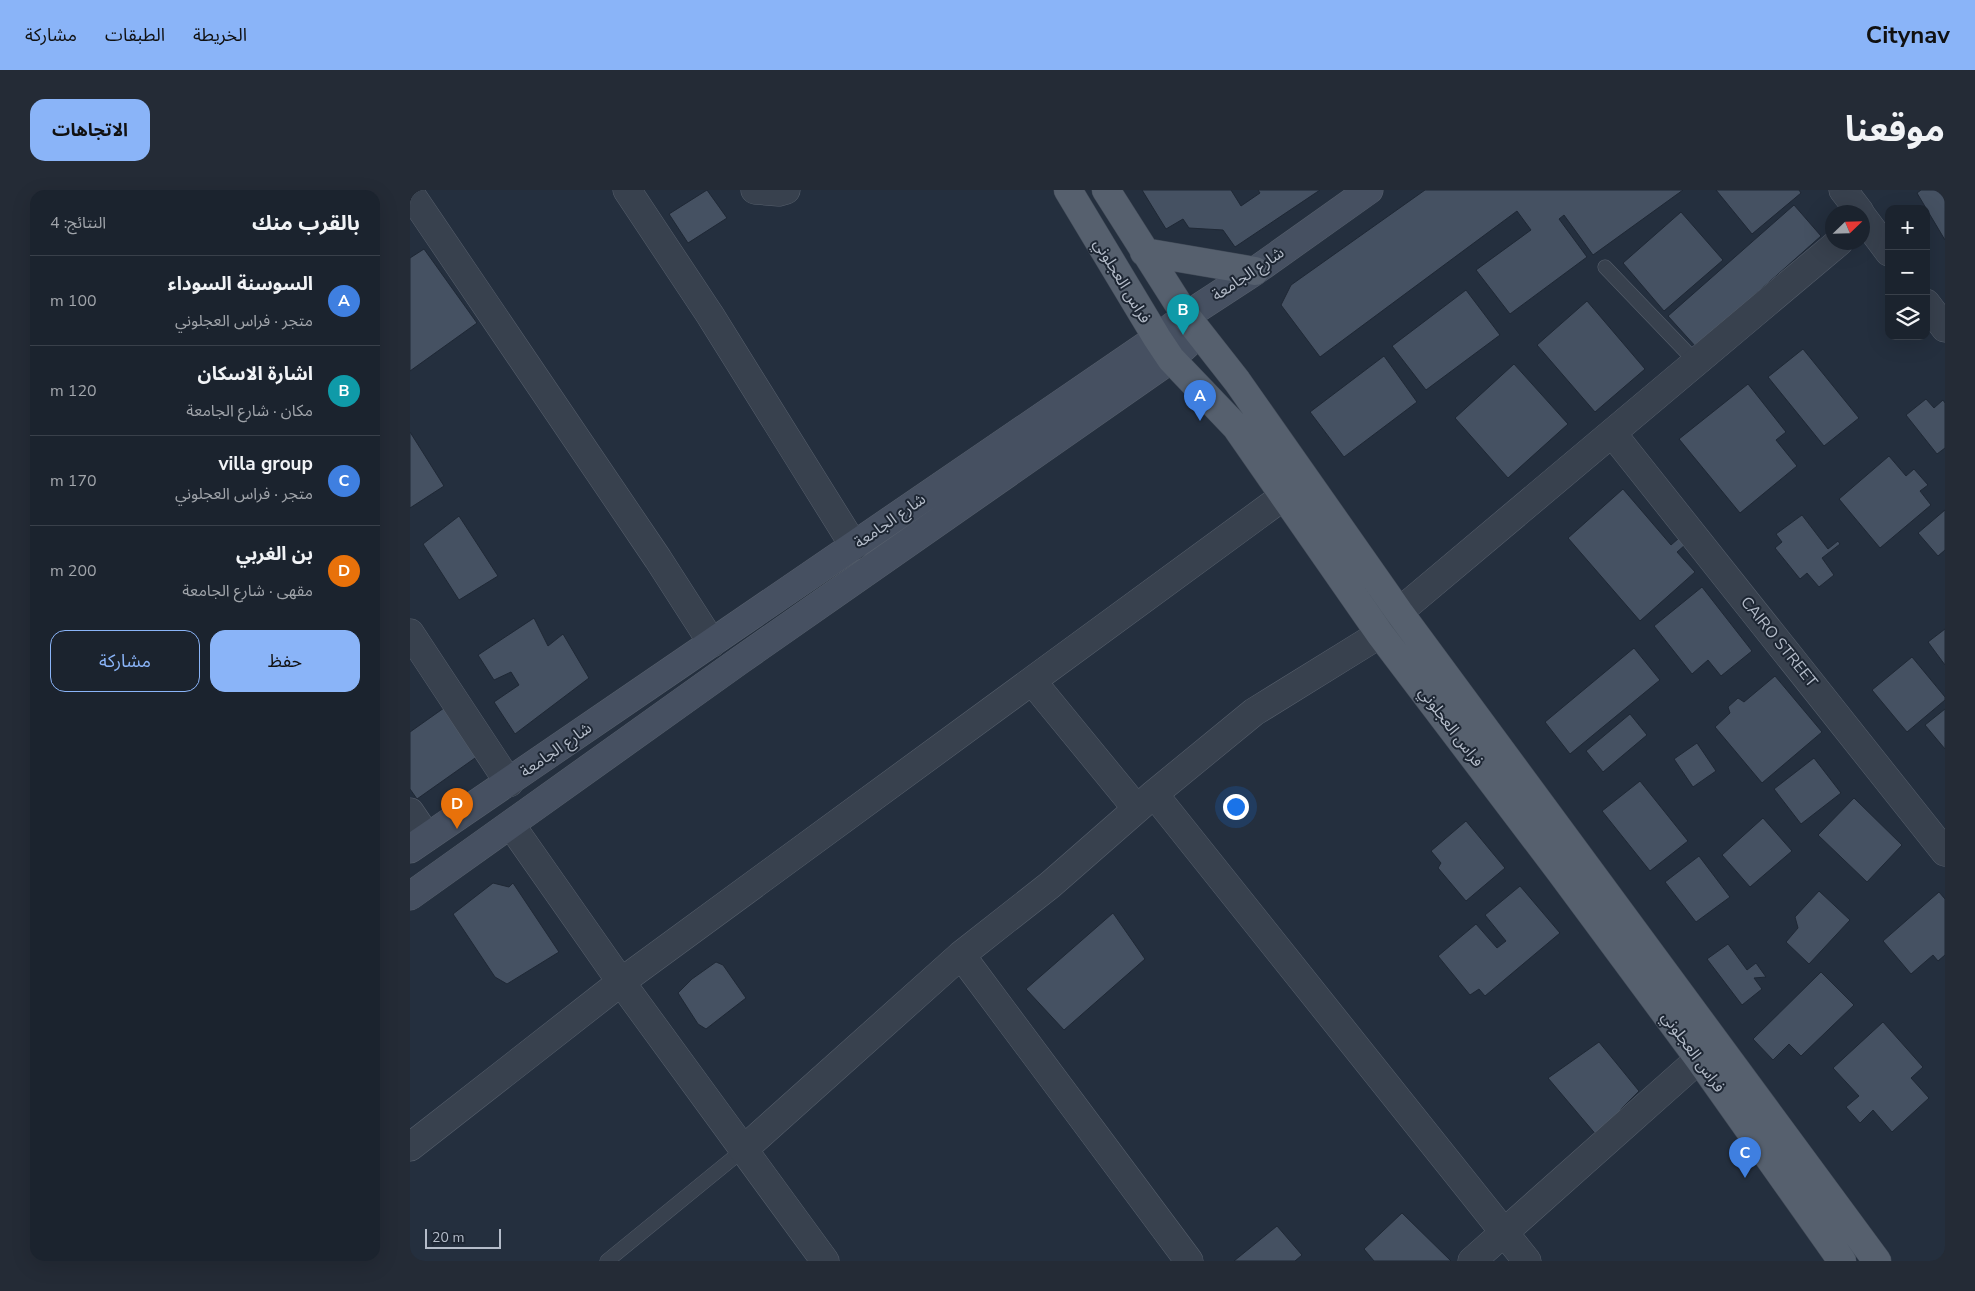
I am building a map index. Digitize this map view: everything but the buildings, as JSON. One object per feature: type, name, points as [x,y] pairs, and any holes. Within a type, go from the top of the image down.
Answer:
[{"type":"main road","name":"فراس العجلوني","points":[[1068,190],[1164,348],[1236,427],[1380,634],[1554,862],[1699,1059],[1842,1261]]},
{"type":"main road","name":"فراس العجلوني","points":[[1106,190],[1192,325],[1236,381],[1399,612],[1878,1261]]},
{"type":"main road","name":"شارع الجامعة","points":[[410,896],[747,656],[1164,348],[1254,271],[1369,190]]},
{"type":"main road","points":[[1144,252],[1254,271]]},
{"type":"main road","name":"شارع الجامعة","points":[[418,843],[509,783],[854,546],[1164,348]]},
{"type":"street","points":[[627,190],[710,315],[854,546]]},
{"type":"street","points":[[755,190],[779,192],[786,190]]},
{"type":"street","points":[[1843,190],[1853,205]]},
{"type":"street","points":[[410,193],[419,224],[647,542],[712,643]]},
{"type":"street","points":[[1870,228],[1887,250]]},
{"type":"street","points":[[1399,612],[1829,250]]},
{"type":"street","points":[[1930,308],[1945,328]]},
{"type":"street","name":"CAIRO STREET","points":[[1612,433],[1937,821],[1945,852]]},
{"type":"street","points":[[410,1147],[621,982],[1284,496]]},
{"type":"street","points":[[410,633],[509,783]]},
{"type":"street","points":[[743,1150],[961,955],[1050,885],[1145,801],[1254,712],[1380,634]]},
{"type":"street","points":[[1032,681],[1145,801],[1527,1261]]},
{"type":"street","points":[[410,812],[418,843]]},
{"type":"street","points":[[511,825],[621,982],[825,1261]]},
{"type":"street","points":[[961,955],[1186,1260]]},
{"type":"street","points":[[1472,1261],[1699,1059]]},
{"type":"lane","points":[[1605,267],[1696,362]]},
{"type":"lane","points":[[607,1261],[743,1150]]},
{"type":"place","name":"اشارة الاسكان","points":[[1183,335]]},
{"type":"place","name":"السوسنة السوداء","points":[[1200,421]]},
{"type":"place","name":"بن الغربي","points":[[457,829]]},
{"type":"place","name":"villa group","points":[[1745,1178]]}]
